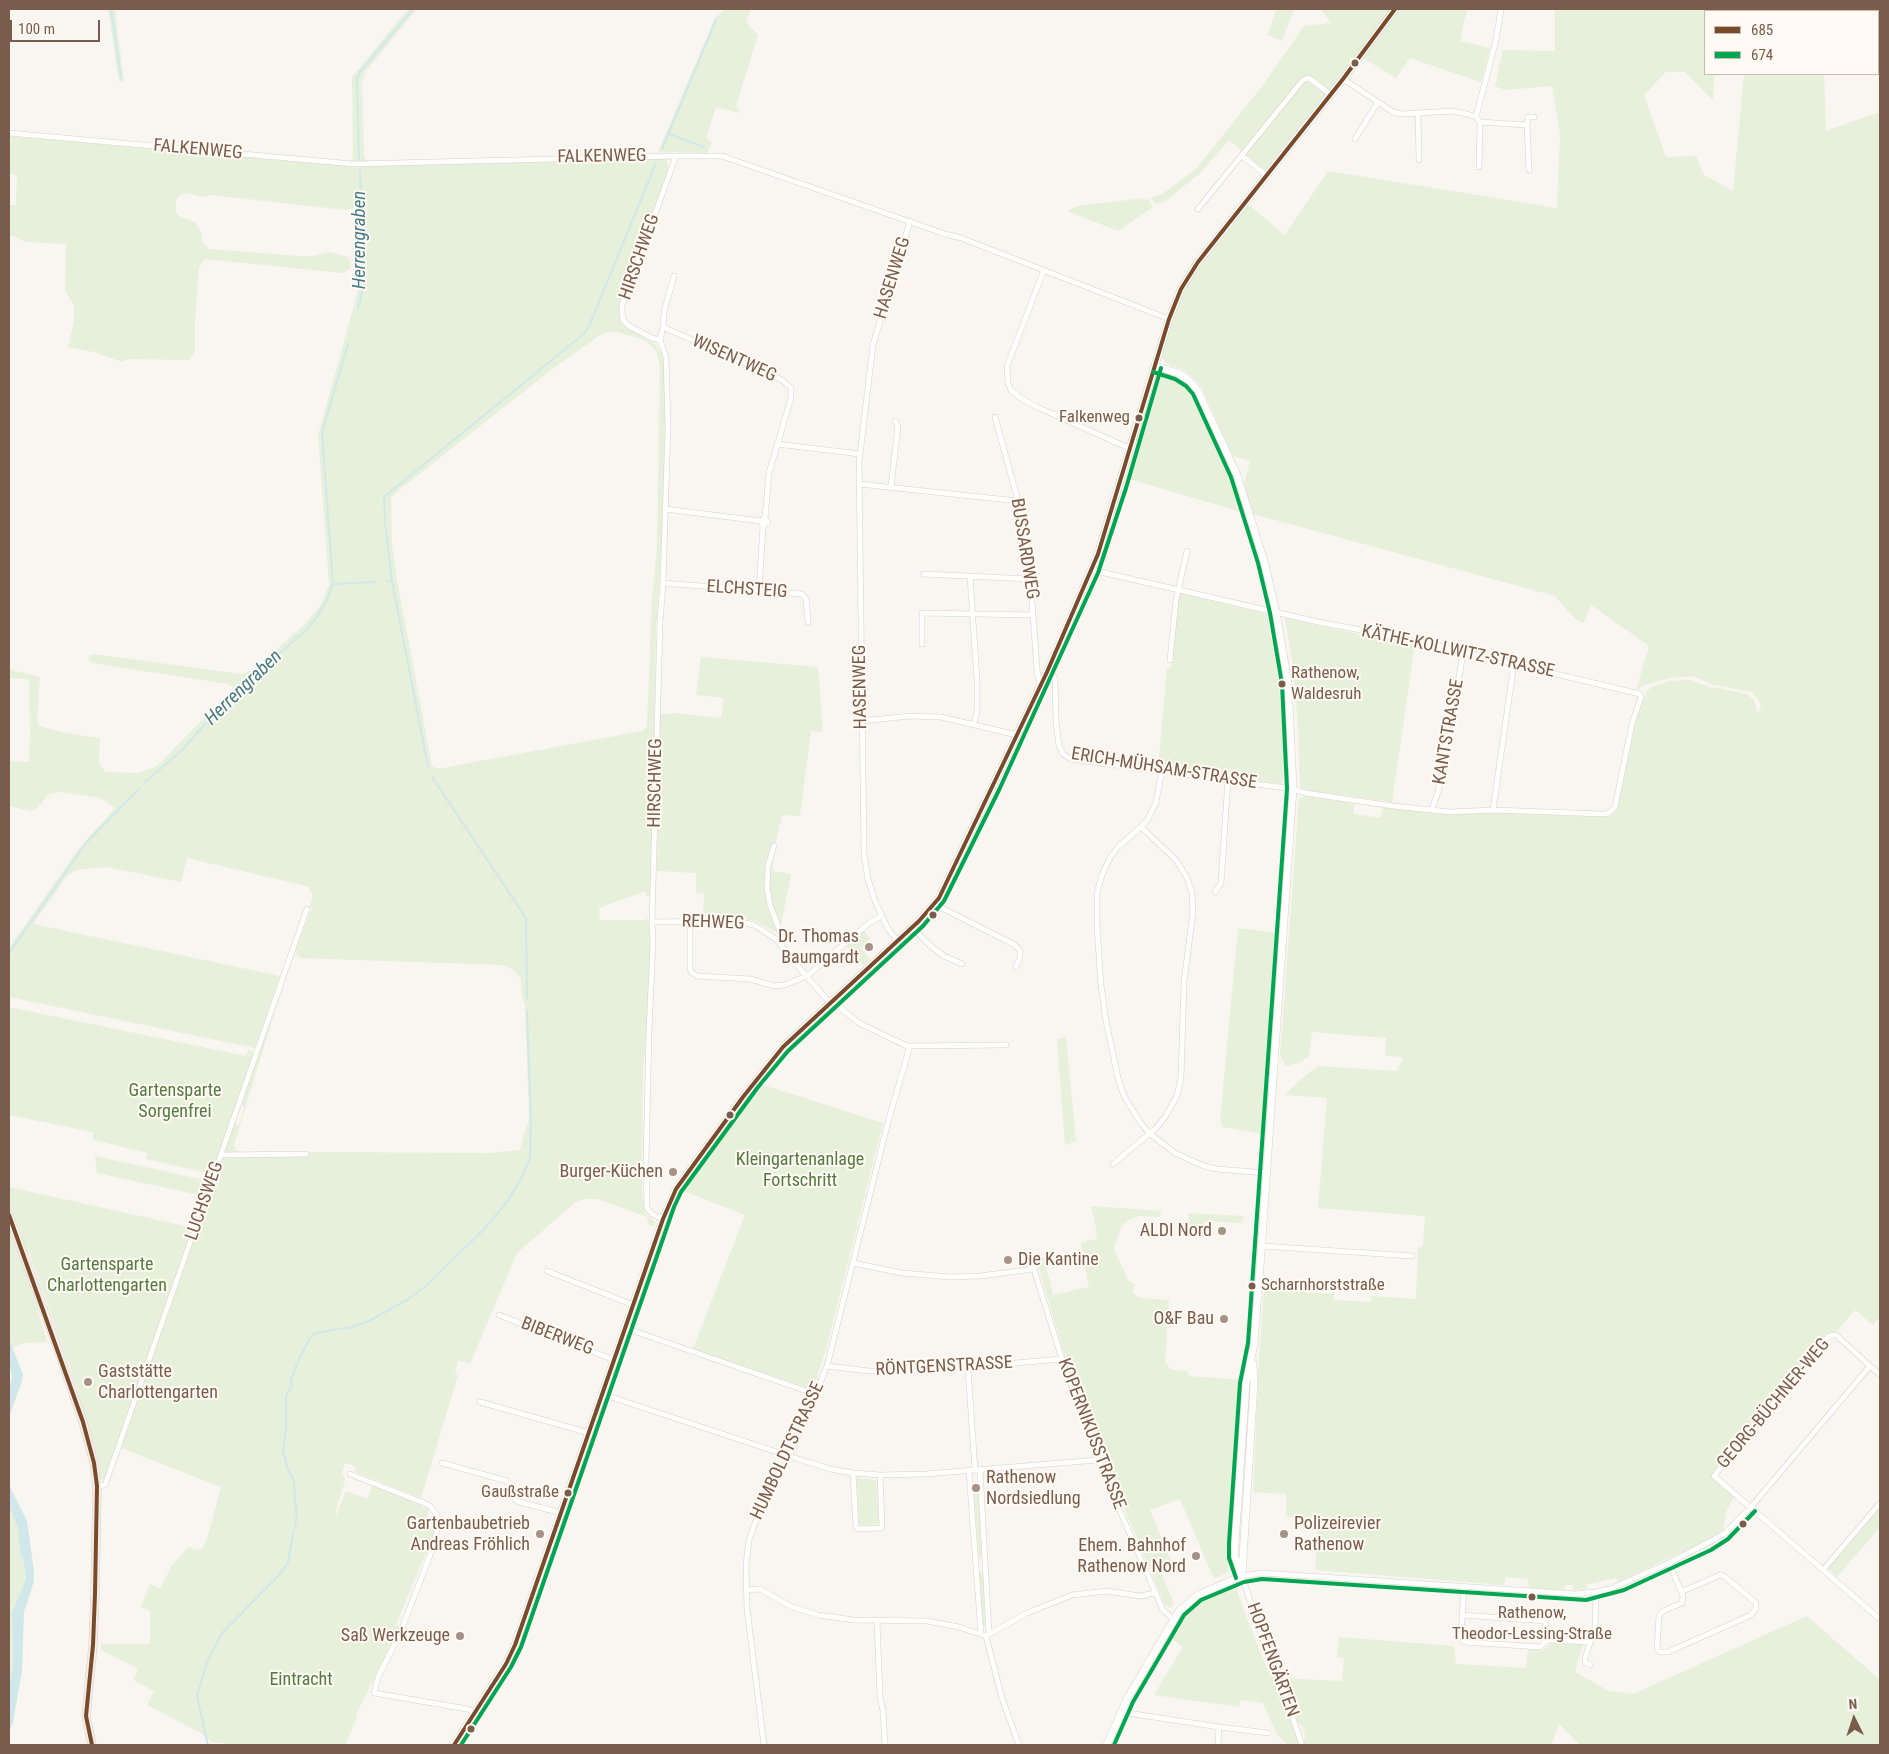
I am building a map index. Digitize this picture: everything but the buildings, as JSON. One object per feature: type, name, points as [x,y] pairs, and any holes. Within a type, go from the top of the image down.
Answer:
[{"type":"main road","points":[[9,1215],[92,1451],[97,1486],[93,1645],[86,1711],[87,1726],[92,1745]]},
{"type":"street","points":[[454,1745],[506,1664],[515,1645],[662,1219],[676,1189],[748,1090],[783,1047],[912,928],[934,904],[1017,735],[1092,570],[1131,449],[1169,319],[1188,276],[1264,173],[1343,79],[1395,9]]},
{"type":"street","points":[[1479,167],[1478,120],[1501,9]]},
{"type":"street","points":[[1198,209],[1303,80],[1309,78],[1331,94]]},
{"type":"street","points":[[1343,79],[1393,112],[1402,114],[1452,112],[1467,114],[1478,120],[1527,126]]},
{"type":"street","points":[[1355,139],[1378,102]]},
{"type":"street","points":[[1418,114],[1419,160]]},
{"type":"street","points":[[1529,170],[1527,126],[1528,118],[1534,117]]},
{"type":"street","name":"FALKENWEG","points":[[9,132],[353,164],[722,156],[910,221],[1044,270],[1169,319]]},
{"type":"street","name":"HIRSCHWEG","points":[[660,340],[629,326],[622,316],[622,305],[676,156]]},
{"type":"street","points":[[1242,156],[1264,173]]},
{"type":"street","name":"HASENWEG","points":[[898,941],[888,929],[881,916],[870,889],[865,866],[859,484],[860,454],[873,345],[910,221]]},
{"type":"street","points":[[1044,270],[1010,359],[1007,374],[1011,390],[1019,397],[1037,406],[1131,449]]},
{"type":"street","name":"HIRSCHWEG","points":[[662,1219],[652,1214],[647,1208],[646,1162],[668,392],[666,356],[660,340],[664,312],[674,276]]},
{"type":"street","name":"WISENTWEG","points":[[663,327],[782,380],[791,388],[791,398],[769,473],[763,522],[759,591]]},
{"type":"street","points":[[1155,366],[1178,373],[1190,381],[1198,391],[1237,475],[1264,561],[1276,612],[1288,683],[1293,788],[1262,1246],[1253,1353],[1246,1383],[1235,1542],[1235,1557],[1242,1576]]},
{"type":"street","name":"BUSSARDWEG","points":[[995,416],[1018,500],[1028,559],[1037,670],[1040,685]]},
{"type":"street","points":[[891,487],[898,426],[895,421]]},
{"type":"street","points":[[777,444],[860,454]]},
{"type":"street","points":[[859,484],[1018,500]]},
{"type":"street","points":[[665,509],[763,522]]},
{"type":"street","points":[[1170,660],[1177,590],[1187,551]]},
{"type":"street","name":"KÄTHE-KOLLWITZ-STRASSE","points":[[1092,570],[1276,612],[1409,639],[1640,694],[1641,697],[1632,724],[1615,807]]},
{"type":"street","points":[[924,574],[1030,579]]},
{"type":"street","points":[[970,576],[977,680],[977,711],[974,724]]},
{"type":"street","name":"ELCHSTEIG","points":[[663,583],[802,594],[806,599],[808,622]]},
{"type":"street","points":[[922,644],[922,613],[1033,615]]},
{"type":"street","name":"KANTSTRASSE","points":[[1432,810],[1445,758],[1448,727],[1454,707],[1463,653]]},
{"type":"street","points":[[1492,810],[1514,664]]},
{"type":"street","name":"ERICH-MÜHSAM-STRASSE","points":[[1046,672],[1053,675],[1055,679],[1057,736],[1059,746],[1066,757],[1293,788],[1306,793],[1393,806],[1450,812],[1492,810],[1603,814],[1609,813],[1615,807]]},
{"type":"street","points":[[862,721],[921,716],[941,717],[1017,735]]},
{"type":"street","points":[[1162,771],[1156,802],[1148,819],[1118,847],[1105,866],[1097,893],[1097,926],[1102,994],[1114,1064],[1124,1096],[1132,1112],[1149,1133],[1175,1153],[1204,1166],[1225,1171],[1266,1173]]},
{"type":"street","points":[[1215,892],[1221,883],[1228,780]]},
{"type":"street","points":[[1113,1164],[1166,1117],[1177,1096],[1181,1078],[1184,982],[1194,902],[1188,878],[1176,860],[1141,827]]},
{"type":"street","points":[[774,846],[768,866],[767,888],[770,905],[782,934],[782,945]]},
{"type":"street","points":[[934,904],[1015,945],[1020,952],[1016,967]]},
{"type":"street","name":"LUCHSWEG","points":[[97,1486],[105,1485],[307,909]]},
{"type":"street","points":[[690,922],[690,967],[697,976],[750,979],[774,986],[784,985],[807,976],[869,923],[881,916]]},
{"type":"street","name":"REHWEG","points":[[652,922],[736,921],[746,923],[771,934],[831,1002],[859,1023],[910,1046]]},
{"type":"street","points":[[912,928],[944,956],[962,964]]},
{"type":"street","points":[[910,1046],[1006,1045]]},
{"type":"street","name":"HUMBOLDTSTRASSE","points":[[764,1745],[746,1590],[746,1557],[752,1531],[764,1500],[789,1456],[827,1366],[888,1122],[910,1046]]},
{"type":"street","points":[[221,1154],[306,1154]]},
{"type":"street","points":[[1262,1246],[1412,1256]]},
{"type":"street","name":"KOPERNIKUSSTRASSE","points":[[853,1263],[902,1273],[950,1277],[980,1276],[1034,1266],[1062,1359],[1098,1460],[1163,1610],[1173,1619]]},
{"type":"street","points":[[547,1271],[633,1305]]},
{"type":"street","name":"BIBERWEG","points":[[499,1315],[614,1360]]},
{"type":"street","points":[[625,1328],[815,1394]]},
{"type":"street","name":"GEORG-BÜCHNER-WEG","points":[[1750,1507],[1714,1476],[1827,1338],[1836,1335],[1870,1366]]},
{"type":"street","name":"RÖNTGENSTRASSE","points":[[827,1366],[860,1370],[894,1371],[968,1368],[1062,1359]]},
{"type":"street","points":[[1107,1745],[1127,1698],[1173,1619],[1192,1598],[1242,1576],[1262,1573],[1576,1594],[1596,1592],[1622,1584],[1724,1534],[1750,1507],[1870,1366],[1880,1375]]},
{"type":"street","points":[[968,1368],[985,1635],[1002,1698],[1019,1745]]},
{"type":"street","points":[[602,1394],[830,1469],[853,1473],[880,1475],[975,1471],[1098,1460]]},
{"type":"street","points":[[480,1402],[589,1432]]},
{"type":"street","points":[[442,1463],[507,1481],[513,1486],[512,1493],[516,1501],[561,1513]]},
{"type":"street","points":[[975,1471],[985,1635]]},
{"type":"street","points":[[853,1473],[856,1527],[858,1529],[881,1528],[882,1526],[880,1475]]},
{"type":"street","points":[[350,1474],[429,1505],[437,1515],[438,1523],[429,1558],[399,1636],[379,1674],[374,1693],[476,1712]]},
{"type":"street","points":[[1823,1570],[1880,1503]]},
{"type":"street","points":[[1750,1507],[1880,1620]]},
{"type":"street","points":[[1670,1562],[1683,1592],[1682,1603],[1663,1611],[1660,1616],[1657,1649],[1660,1652],[1668,1652],[1751,1614],[1756,1608],[1756,1603],[1724,1576],[1720,1575],[1683,1592]]},
{"type":"street","name":"HOPFENGÄRTEN","points":[[1242,1576],[1272,1667],[1281,1683],[1302,1745]]},
{"type":"street","points":[[1464,1587],[1461,1638],[1464,1642],[1540,1647],[1547,1640],[1591,1642]]},
{"type":"street","points":[[746,1590],[760,1589],[792,1607],[818,1615],[877,1621],[927,1621],[959,1627],[985,1635],[1027,1613],[1072,1595],[1107,1590],[1140,1596],[1155,1593]]},
{"type":"street","points":[[1590,1666],[1585,1662],[1585,1658],[1596,1628],[1596,1592]]},
{"type":"street","points":[[1462,1615],[1545,1621],[1547,1640]]},
{"type":"street","points":[[877,1621],[884,1745]]},
{"type":"street","points":[[1121,1712],[1268,1733]]},
{"type":"street","points":[[1218,1745],[1220,1727]]},
{"type":"green space","points":[[108,9],[115,9],[124,82],[119,82]]},
{"type":"green space","points":[[408,9],[417,9],[366,71],[362,84],[364,157],[367,161],[350,161],[353,158],[352,77]]},
{"type":"green space","points":[[725,9],[751,9],[746,22],[758,35],[736,106],[739,109],[738,113],[716,107],[706,138],[712,143],[707,153],[658,152],[715,18]]},
{"type":"green space","points":[[1277,9],[1294,9],[1282,41],[1267,35]]},
{"type":"green space","points":[[1321,9],[1392,9],[1266,172],[1229,140],[1199,174],[1163,203],[1156,205],[1151,198],[1162,194],[1196,169],[1266,81],[1304,26],[1331,23]]},
{"type":"green space","points":[[1398,9],[1467,9],[1460,41],[1490,48],[1481,82],[1410,58],[1396,78],[1363,58]]},
{"type":"green space","points":[[1555,9],[1717,9],[1704,10],[1704,75],[1714,75],[1713,101],[1685,72],[1666,72],[1644,95],[1666,157],[1696,156],[1704,175],[1733,191],[1744,75],[1824,75],[1826,131],[1880,112],[1880,1317],[1873,1325],[1855,1310],[1837,1331],[1825,1335],[1712,1473],[1717,1482],[1734,1497],[1727,1510],[1723,1530],[1708,1540],[1618,1582],[1616,1578],[1587,1584],[1587,1589],[1573,1590],[1573,1585],[1565,1585],[1564,1590],[1529,1588],[1528,1579],[1506,1577],[1504,1585],[1315,1570],[1318,1520],[1288,1517],[1286,1515],[1286,1494],[1253,1492],[1264,1290],[1334,1294],[1334,1300],[1371,1302],[1371,1296],[1416,1299],[1418,1248],[1423,1246],[1425,1216],[1318,1208],[1327,1098],[1285,1095],[1318,1066],[1397,1071],[1403,1058],[1385,1055],[1386,1038],[1312,1032],[1309,1056],[1301,1062],[1286,1066],[1280,1055],[1299,798],[1306,796],[1346,802],[1354,804],[1354,814],[1380,818],[1383,807],[1443,814],[1493,813],[1606,817],[1613,814],[1617,809],[1635,722],[1647,691],[1652,687],[1670,681],[1691,680],[1714,689],[1714,687],[1746,694],[1754,700],[1758,714],[1761,706],[1752,692],[1714,685],[1692,676],[1670,678],[1644,685],[1636,690],[1649,646],[1591,605],[1584,623],[1575,619],[1555,596],[1253,514],[1244,485],[1250,461],[1233,456],[1202,388],[1193,377],[1182,369],[1166,363],[1161,356],[1172,318],[1191,278],[1248,204],[1285,235],[1328,171],[1557,208],[1560,134],[1552,86],[1505,90],[1495,86],[1503,50],[1555,51]]},
{"type":"green space","name":"Eintracht","points":[[9,136],[345,166],[662,158],[668,164],[668,171],[649,221],[620,306],[619,314],[622,322],[627,327],[656,345],[662,355],[665,367],[662,546],[656,628],[651,895],[647,896],[646,891],[599,908],[600,920],[646,920],[649,918],[651,965],[643,1076],[642,1194],[645,1213],[655,1222],[654,1227],[648,1223],[645,1216],[597,1199],[583,1199],[576,1202],[517,1253],[470,1364],[458,1360],[455,1374],[458,1375],[421,1498],[358,1473],[355,1471],[355,1466],[345,1463],[342,1473],[345,1481],[335,1511],[337,1515],[346,1491],[368,1499],[373,1485],[429,1509],[425,1525],[436,1529],[396,1624],[400,1626],[357,1713],[356,1720],[345,1745],[240,1745],[212,1742],[201,1733],[147,1705],[154,1691],[133,1680],[138,1669],[101,1650],[101,1644],[150,1644],[150,1611],[141,1607],[150,1584],[160,1589],[171,1567],[188,1547],[196,1550],[202,1549],[207,1539],[221,1487],[121,1448],[198,1227],[202,1226],[201,1222],[222,1158],[306,1152],[489,1153],[520,1150],[529,1118],[525,1005],[522,996],[521,980],[514,970],[502,965],[301,958],[296,954],[295,950],[312,908],[310,906],[313,893],[309,891],[310,887],[187,858],[181,882],[106,867],[75,870],[67,876],[33,924],[280,976],[255,1048],[9,997],[9,948],[80,847],[115,808],[101,798],[60,792],[49,794],[37,808],[31,811],[9,806],[9,761],[29,762],[30,735],[29,679],[9,678],[9,669],[40,677],[37,721],[39,726],[66,733],[99,738],[99,762],[105,772],[138,773],[153,768],[160,763],[233,688],[228,684],[92,663],[89,660],[89,655],[241,674],[254,670],[305,624],[320,606],[329,585],[318,435],[358,291],[356,208],[346,210],[211,195],[202,197],[186,193],[179,196],[176,200],[176,213],[195,222],[201,232],[203,243],[209,249],[300,256],[312,256],[330,252],[348,257],[351,264],[350,269],[343,273],[204,259],[199,268],[195,351],[189,360],[128,359],[122,362],[94,352],[68,347],[74,321],[74,305],[65,290],[66,244],[25,242],[9,236],[9,205],[16,205],[17,175],[9,174]],"holes":[[[618,332],[646,341],[656,351],[660,365],[657,546],[652,599],[647,726],[642,731],[437,769],[432,766],[397,580],[392,545],[391,498],[547,373],[600,335]]]},
{"type":"green space","points":[[1145,198],[1146,200],[1148,199],[1153,207],[1118,231],[1067,211],[1077,206]]},
{"type":"green space","points":[[1163,376],[1177,378],[1186,383],[1203,411],[1230,477],[1241,512],[1126,478],[1153,384]]},
{"type":"green space","points":[[1178,593],[1267,614],[1278,680],[1283,729],[1283,780],[1280,784],[1158,767],[1167,668],[1171,667]]},
{"type":"green space","points":[[1285,618],[1381,639],[1384,637],[1415,644],[1392,802],[1305,790],[1300,787],[1298,725],[1292,659]]},
{"type":"green space","points":[[701,657],[818,667],[823,732],[811,731],[800,816],[782,815],[776,840],[772,871],[791,874],[779,934],[755,921],[735,917],[703,918],[704,894],[696,893],[696,873],[657,871],[660,715],[675,713],[721,718],[724,698],[696,695]]},
{"type":"green space","points":[[1238,928],[1277,933],[1263,1134],[1223,1127],[1220,1121]]},
{"type":"green space","points":[[863,930],[870,939],[861,948],[870,959],[863,965],[846,945]]},
{"type":"green space","points":[[287,971],[234,1145],[236,1150],[240,1152],[227,1152],[225,1151],[234,1124],[239,1125],[244,1107],[241,1104]]},
{"type":"green space","name":"Gartensparte Sorgenfrei","points":[[9,1007],[246,1056],[248,1050],[251,1050],[253,1054],[212,1174],[146,1159],[148,1153],[93,1140],[93,1132],[9,1115]]},
{"type":"green space","points":[[1066,1037],[1076,1141],[1065,1145],[1057,1039]]},
{"type":"green space","name":"Kleingartenanlage Fortschritt","points":[[760,1084],[883,1123],[828,1342],[814,1387],[811,1389],[693,1349],[745,1215],[684,1191]]},
{"type":"green space","points":[[95,1156],[209,1181],[204,1196],[101,1174],[97,1173]]},
{"type":"green space","name":"Gartensparte Charlottengarten","points":[[9,1187],[194,1228],[106,1479],[101,1479],[97,1455],[74,1378],[29,1252],[26,1251],[13,1211],[11,1212]]},
{"type":"green space","points":[[1091,1206],[1161,1211],[1160,1217],[1139,1216],[1128,1220],[1121,1227],[1114,1249],[1128,1280],[1135,1285],[1132,1291],[1138,1298],[1169,1300],[1165,1362],[1171,1370],[1187,1371],[1189,1376],[1240,1380],[1228,1572],[1214,1579],[1180,1499],[1150,1510],[1172,1563],[1160,1570],[1174,1604],[1171,1608],[1165,1605],[1085,1415],[1066,1360],[1038,1265],[1038,1258],[1044,1257],[1053,1295],[1089,1287],[1081,1243],[1096,1239],[1097,1233]]},
{"type":"green space","points":[[1189,1213],[1244,1216],[1242,1223],[1204,1221],[1203,1236],[1194,1236],[1187,1230]]},
{"type":"green space","points":[[9,1231],[33,1292],[47,1342],[24,1343],[13,1348],[9,1338]]},
{"type":"green space","points":[[857,1478],[876,1480],[879,1524],[859,1525]]},
{"type":"green space","points":[[978,1490],[982,1557],[979,1558],[974,1491]]},
{"type":"green space","points":[[9,1506],[18,1528],[20,1553],[23,1559],[26,1578],[12,1613],[13,1667],[9,1682]]},
{"type":"green space","points":[[1880,1508],[1880,1527],[1837,1577],[1828,1568]]},
{"type":"green space","points":[[979,1572],[983,1572],[985,1626],[983,1625]]},
{"type":"green space","points":[[1235,1585],[1268,1671],[1278,1682],[1299,1745],[1288,1745],[1277,1735],[1263,1703],[1240,1700],[1239,1707],[1154,1695],[1183,1647],[1169,1637],[1183,1614],[1202,1599]]},
{"type":"green space","points":[[1807,1616],[1880,1680],[1880,1745],[1580,1745],[1559,1724],[1551,1745],[1304,1745],[1305,1732],[1302,1725],[1297,1722],[1284,1681],[1280,1678],[1342,1681],[1344,1658],[1337,1657],[1339,1637],[1454,1646],[1456,1664],[1526,1668],[1528,1649],[1544,1650],[1551,1643],[1583,1644],[1575,1672],[1609,1691],[1633,1694]]},
{"type":"water","points":[[9,1338],[23,1375],[9,1417],[9,1390],[12,1377],[9,1362]]},
{"type":"water","points":[[9,1485],[27,1521],[34,1581],[24,1612],[22,1671],[9,1734],[9,1682],[13,1667],[12,1613],[26,1578],[23,1559],[20,1553],[18,1528],[9,1506]]},
{"type":"waterway","points":[[111,9],[121,78]]},
{"type":"waterway","name":"Herrengraben","points":[[359,160],[357,79],[360,72],[413,9]]},
{"type":"waterway","points":[[662,149],[716,20]]},
{"type":"waterway","points":[[669,134],[704,147]]},
{"type":"waterway","points":[[428,767],[392,581],[384,497],[585,333],[656,163]]},
{"type":"waterway","name":"Herrengraben","points":[[358,310],[364,284],[360,170]]},
{"type":"waterway","name":"Herrengraben","points":[[144,783],[182,750],[224,703],[306,630],[317,617],[327,600],[333,584],[322,433],[348,344]]},
{"type":"waterway","name":"Herrengraben","points":[[387,581],[392,581]]},
{"type":"waterway","name":"Herrengraben","points":[[333,584],[375,582]]},
{"type":"waterway","points":[[432,777],[526,918],[527,999]]},
{"type":"waterway","name":"Herrengraben","points":[[9,953],[86,843],[140,788]]},
{"type":"waterway","points":[[295,1526],[297,1513],[294,1481],[287,1467],[283,1450],[286,1429],[286,1396],[292,1386],[291,1380],[299,1359],[310,1338],[316,1333],[351,1327],[367,1322],[407,1300],[427,1285],[484,1229],[507,1202],[522,1177],[530,1158],[531,1119],[527,1011]]},
{"type":"waterway","points":[[208,1745],[197,1696],[207,1662],[222,1633],[282,1572],[288,1562],[294,1530]]},
{"type":"transit line","name":"685","points":[[454,1745],[506,1664],[515,1645],[663,1219],[676,1189],[743,1097],[783,1047],[919,921],[939,898],[1047,672],[1098,554],[1169,319],[1181,289],[1198,262],[1343,79],[1395,9]]},
{"type":"transit line","name":"674","points":[[461,1745],[511,1667],[521,1647],[674,1207],[681,1192],[758,1087],[788,1051],[923,926],[944,901],[999,790],[1098,573],[1126,488],[1161,368]]},
{"type":"transit line","name":"674","points":[[1153,372],[1175,379],[1186,386],[1193,394],[1231,477],[1258,563],[1270,613],[1282,684],[1287,789],[1248,1343],[1240,1383],[1229,1543],[1229,1558],[1236,1578]]},
{"type":"transit line","name":"685","points":[[9,1215],[83,1422],[94,1463],[97,1486],[95,1594],[93,1645],[86,1716],[92,1745]]},
{"type":"transit line","name":"674","points":[[1114,1745],[1133,1702],[1184,1615],[1201,1600],[1244,1582],[1262,1579],[1586,1600],[1624,1590],[1711,1550],[1728,1539],[1755,1511]]},
{"type":"place","name":"Falkenweg","points":[[1139,418]]},
{"type":"place","name":"Rathenow, Waldesruh","points":[[1282,684]]},
{"type":"place","name":"Dr. Thomas Baumgardt","points":[[869,947]]},
{"type":"place","name":"Burger-Küchen","points":[[673,1172]]},
{"type":"place","name":"ALDI Nord","points":[[1222,1231]]},
{"type":"place","name":"Die Kantine","points":[[1008,1260]]},
{"type":"place","name":"Scharnhorststraße","points":[[1252,1286]]},
{"type":"place","name":"O&F Bau","points":[[1224,1319]]},
{"type":"place","name":"Gaststätte Charlottengarten","points":[[88,1382]]},
{"type":"place","name":"Rathenow Nordsiedlung","points":[[976,1488]]},
{"type":"place","name":"Gaußstraße","points":[[568,1493]]},
{"type":"place","name":"Gartenbaubetrieb Andreas Fröhlich","points":[[540,1534]]},
{"type":"place","name":"Polizeirevier Rathenow","points":[[1284,1534]]},
{"type":"place","name":"Ehem. Bahnhof Rathenow Nord","points":[[1196,1556]]},
{"type":"place","name":"Rathenow, Theodor-Lessing-Straße","points":[[1532,1597]]},
{"type":"place","name":"Saß Werkzeuge","points":[[460,1636]]}]
